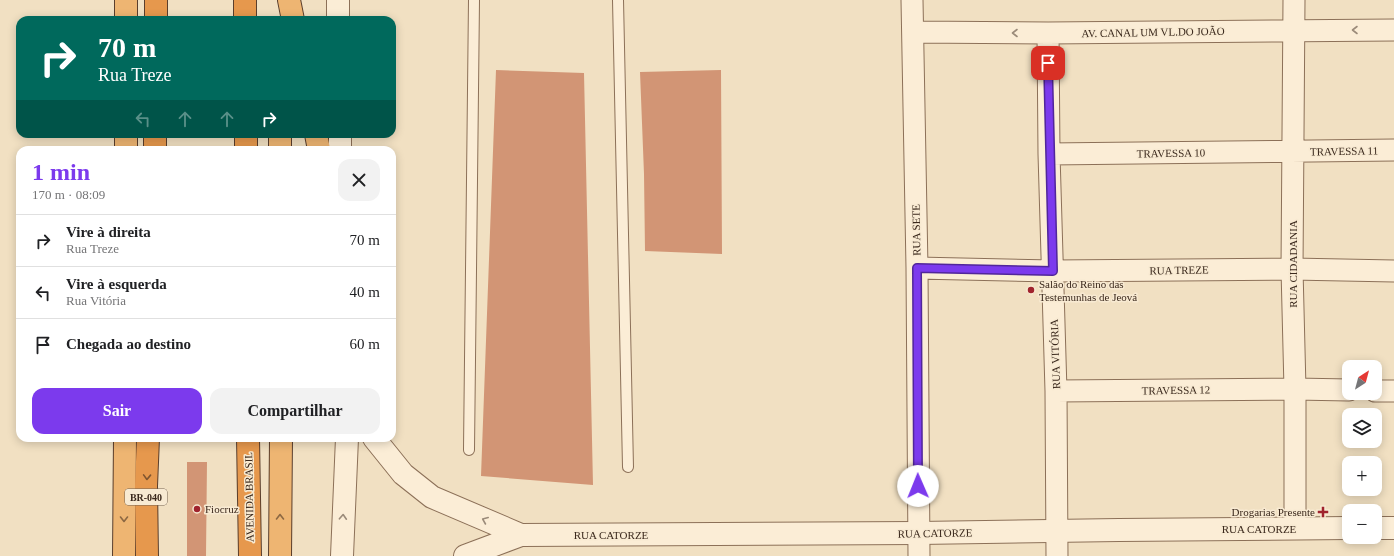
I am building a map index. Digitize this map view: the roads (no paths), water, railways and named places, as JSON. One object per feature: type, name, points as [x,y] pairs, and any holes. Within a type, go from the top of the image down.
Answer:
[{"type":"highway","points":[[126,0],[126,16]]},
{"type":"highway","points":[[156,0],[156,16]]},
{"type":"highway","points":[[245,0],[245,16]]},
{"type":"highway","points":[[279,0],[279,16]]},
{"type":"highway","points":[[289,0],[292,16]]},
{"type":"highway","points":[[124,442],[124,556]]},
{"type":"highway","name":"BR-040","points":[[147,556],[146,486],[148,442]]},
{"type":"highway","name":"AVENIDA BRASIL","points":[[248,442],[250,556]]},
{"type":"highway","points":[[280,556],[281,442]]},
{"type":"street","points":[[338,0],[338,16]]},
{"type":"street","name":"RUA SETE","points":[[912,0],[917,268],[919,556]]},
{"type":"street","name":"RUA CIDADANIA","points":[[1294,0],[1292,269],[1295,389],[1295,528]]},
{"type":"street","name":"AV. CANAL UM VL.DO JOÃO","points":[[913,32],[1048,33],[1394,30]]},
{"type":"street","name":"RUA VITÓRIA","points":[[1048,33],[1049,154],[1056,392],[1057,556]]},
{"type":"street","name":"TRAVESSA 11","points":[[1293,152],[1394,150]]},
{"type":"street","name":"TRAVESSA 10","points":[[1049,154],[1293,152]]},
{"type":"street","name":"RUA TREZE","points":[[917,268],[1053,271],[1292,269],[1394,271]]},
{"type":"street","name":"TRAVESSA 12","points":[[1056,392],[1295,389],[1342,390]]},
{"type":"street","points":[[1382,391],[1394,391]]},
{"type":"street","points":[[342,556],[347,442]]},
{"type":"street","name":"RUA CATORZE","points":[[377,442],[403,474],[432,497],[521,535]]},
{"type":"street","name":"RUA CATORZE","points":[[465,556],[521,535],[1056,532],[1342,528]]},
{"type":"street","points":[[1382,528],[1394,528]]},
{"type":"lane","points":[[469,450],[474,0]]},
{"type":"lane","points":[[618,0],[628,467]]},
{"type":"place","name":"Salão do Reino das Testemunhas de Jeová","points":[[1031,290]]},
{"type":"place","name":"Fiocruz","points":[[197,509]]},
{"type":"place","name":"Drogarias Presente","points":[[1323,512]]}]
